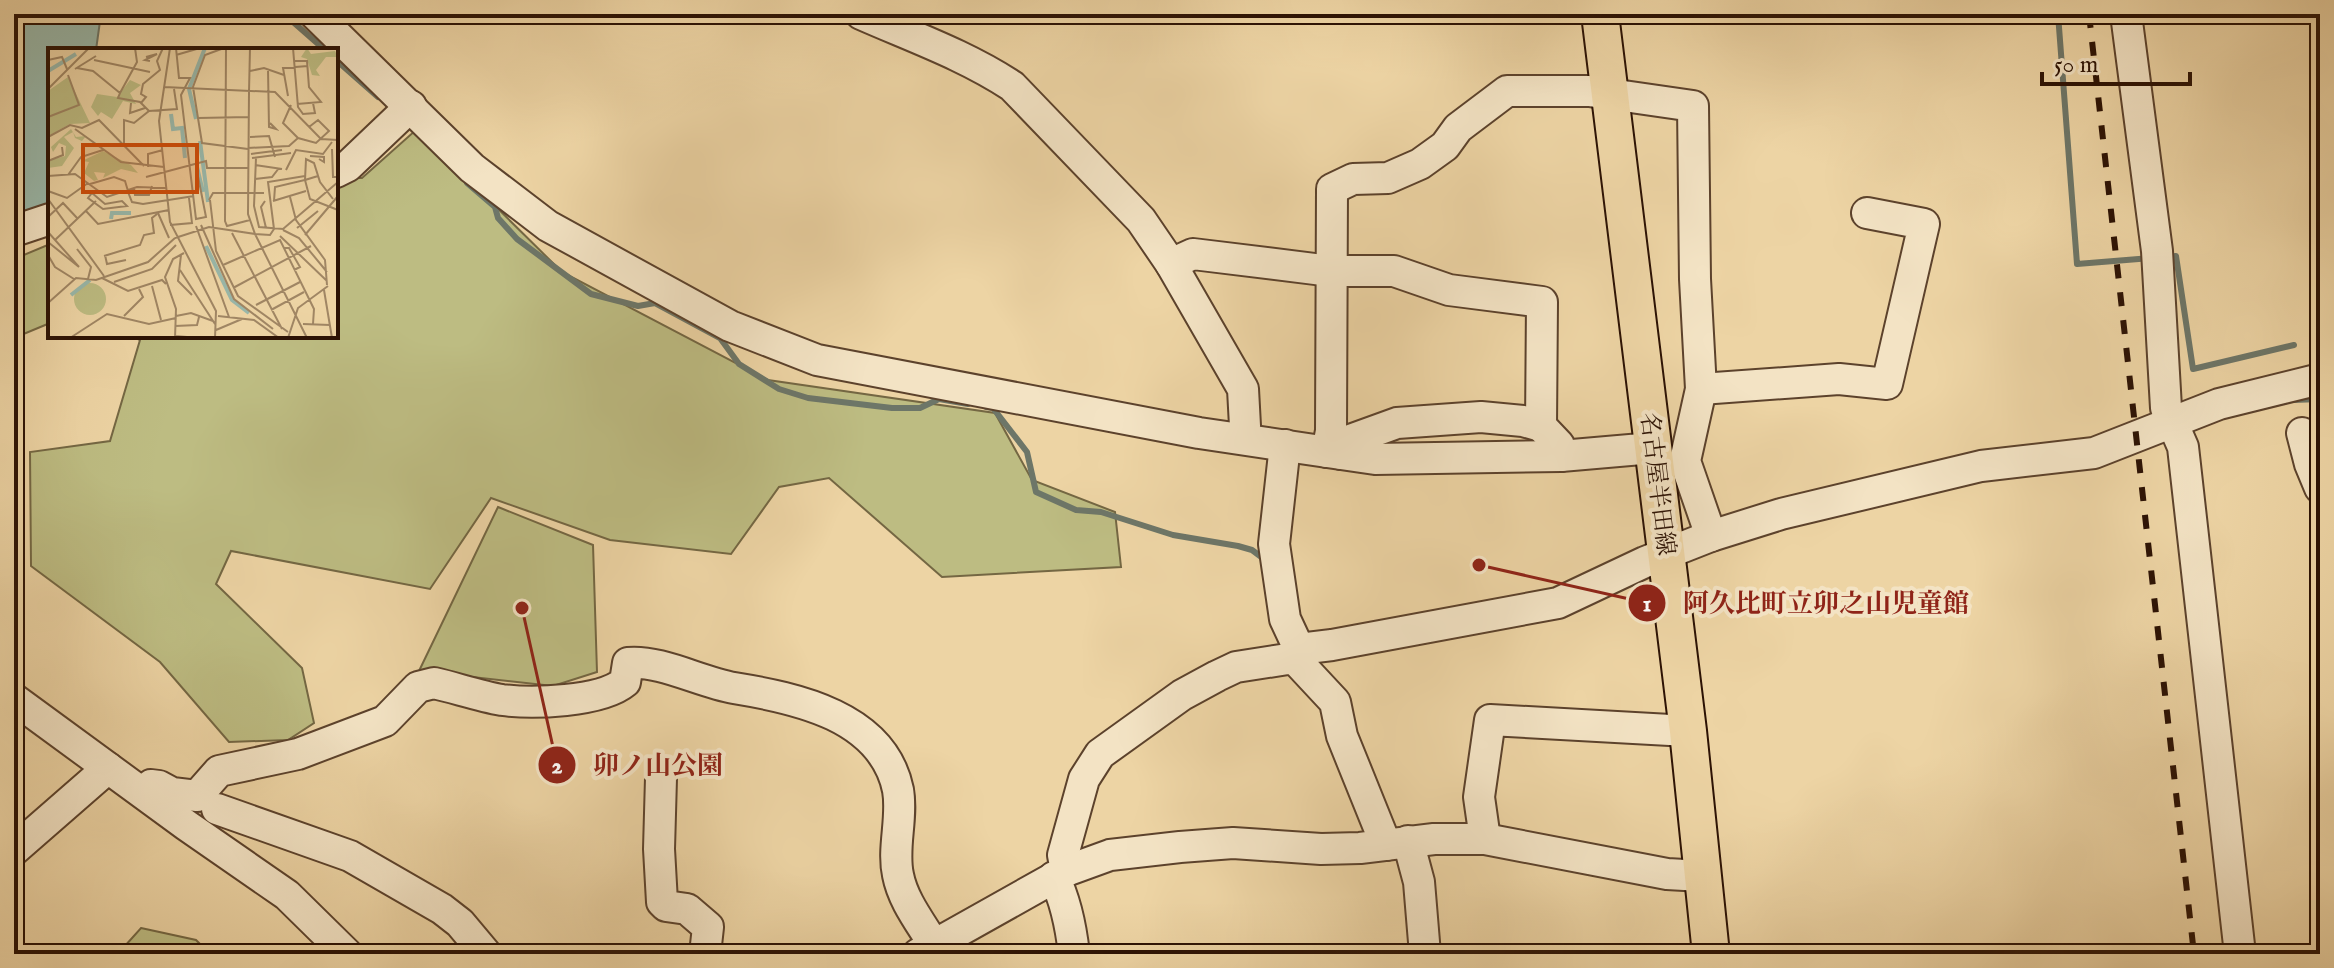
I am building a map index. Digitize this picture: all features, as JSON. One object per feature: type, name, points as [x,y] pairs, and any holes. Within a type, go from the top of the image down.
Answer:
[{"type":"main road","name":"名古屋半田線","points":[[1600,14],[1688,731],[1711,954]]},
{"type":"street","points":[[315,14],[472,168],[548,226],[671,295],[776,346],[817,360],[1199,433],[1375,459],[1561,456],[1653,448]]},
{"type":"street","points":[[861,14],[940,46],[1012,86],[1141,220],[1171,264],[1243,389],[1243,438]]},
{"type":"street","points":[[2126,14],[2157,251],[2166,408],[2183,447],[2240,954]]},
{"type":"street","points":[[1334,453],[1331,431],[1332,189],[1353,179],[1388,178],[1420,164],[1445,146],[1458,128],[1507,91],[1609,93],[1693,106],[1695,279],[1701,389],[1685,461],[1711,536]]},
{"type":"street","points":[[338,171],[348,166],[411,106]]},
{"type":"street","points":[[1701,389],[1839,379],[1887,384],[1924,224],[1867,213]]},
{"type":"street","points":[[14,231],[48,220]]},
{"type":"street","points":[[1171,264],[1193,254],[1331,271],[1394,271],[1449,290],[1542,302],[1541,426]]},
{"type":"street","points":[[1074,954],[1060,874],[1084,779],[1100,754],[1182,695],[1236,667],[1332,645],[1558,603],[1711,536],[1781,514],[1981,466],[2094,453],[2246,396],[2320,379]]},
{"type":"street","points":[[1334,453],[1350,440],[1397,423],[1481,417],[1541,426],[1559,445],[1561,456]]},
{"type":"street","points":[[2302,433],[2320,488]]},
{"type":"street","points":[[1285,445],[1274,544],[1285,619],[1296,653],[1335,702],[1342,736],[1419,882],[1425,954]]},
{"type":"street","points":[[144,793],[151,785],[172,793],[197,796],[219,771],[298,754],[385,721],[418,687],[425,684],[434,683],[503,700],[571,700],[616,690],[625,682],[628,663],[641,662],[710,684],[782,696],[808,704],[876,742],[898,790],[898,874],[926,949],[1060,874],[1110,855],[1193,846],[1233,843],[1321,849],[1485,839],[1667,874],[1702,876]]},
{"type":"street","points":[[14,699],[287,895],[347,954]]},
{"type":"street","points":[[1485,839],[1479,797],[1490,720],[1688,731]]},
{"type":"street","points":[[14,850],[108,768]]},
{"type":"street","points":[[661,778],[659,849],[662,902],[666,906],[687,909],[708,927],[705,954]]},
{"type":"street","points":[[217,809],[350,856],[442,909],[460,923],[486,954]]},
{"type":"shaded area","points":[[14,14],[101,14],[96,48],[48,48],[48,205],[14,217]]},
{"type":"shaded area","points":[[417,129],[562,272],[768,380],[995,413],[1032,480],[1115,512],[1121,567],[942,577],[829,478],[779,487],[731,554],[610,540],[491,498],[430,589],[231,551],[216,584],[302,668],[314,723],[288,740],[229,742],[160,662],[31,566],[30,452],[110,441],[140,340],[136,338],[338,338],[338,178],[362,178]]},
{"type":"shaded area","points":[[48,245],[48,324],[14,338],[14,272],[19,257]]},
{"type":"shaded area","points":[[498,507],[593,545],[597,672],[553,686],[419,671]]},
{"type":"shaded area","points":[[141,928],[196,940],[210,954],[124,954],[124,947]]},
{"type":"waterway","points":[[284,14],[323,48]]},
{"type":"waterway","points":[[2058,14],[2077,264],[2151,258]]},
{"type":"waterway","points":[[338,62],[378,97]]},
{"type":"waterway","points":[[467,183],[495,207],[498,218],[517,239],[591,294],[638,306],[655,303],[720,338],[739,364],[779,389],[808,398],[892,408],[920,408],[939,399],[968,404]]},
{"type":"waterway","points":[[2166,257],[2176,256],[2193,369],[2294,345]]},
{"type":"waterway","points":[[2293,400],[2320,399]]},
{"type":"waterway","points":[[986,407],[993,408],[1027,452],[1036,492],[1076,510],[1101,512],[1173,535],[1238,546],[1252,550],[1264,559]]},
{"type":"railway","points":[[2089,14],[2194,954]]},
{"type":"place","name":"阿久比町立卯之山児童館","points":[[1479,565]]},
{"type":"place","name":"卯ノ山公園","points":[[522,608]]}]
